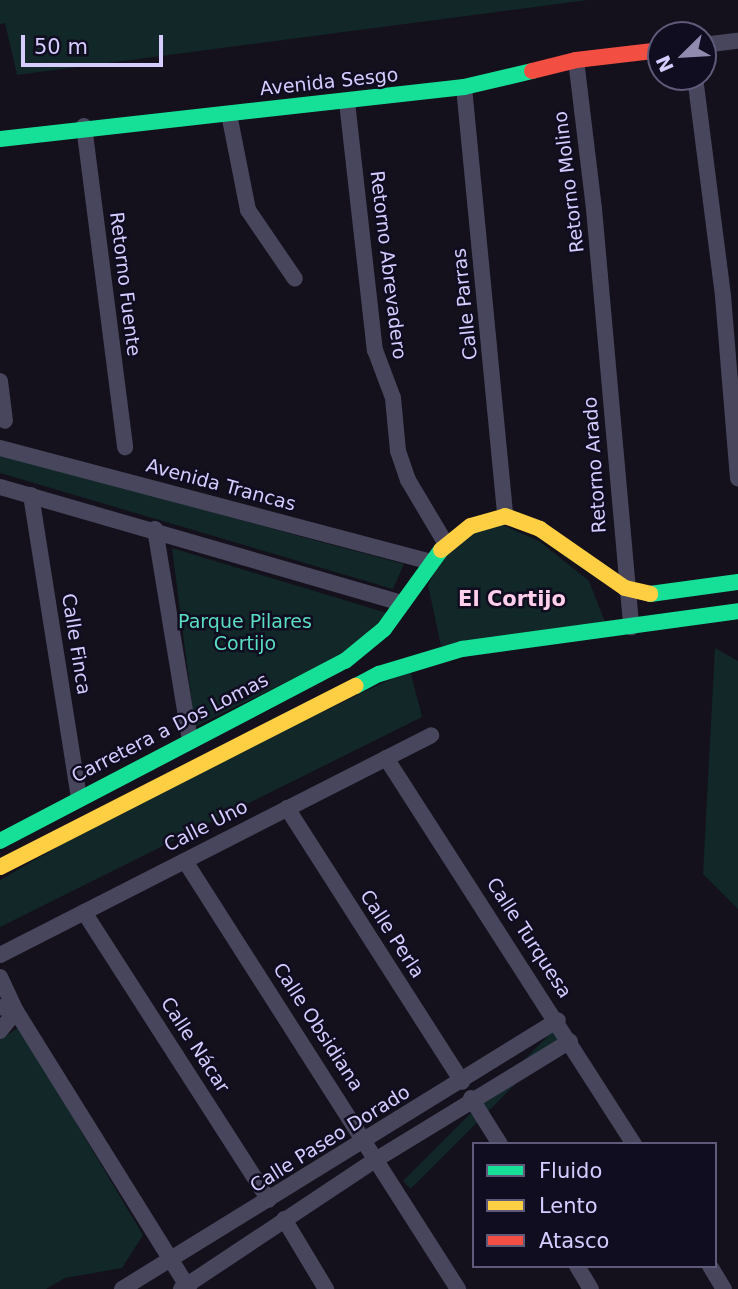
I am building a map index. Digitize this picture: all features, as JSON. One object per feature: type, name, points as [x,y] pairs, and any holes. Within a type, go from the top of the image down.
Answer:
[{"type":"main road","name":"Avenida Sesgo","points":[[0,139],[84,126],[347,102],[464,87],[576,60],[647,52]]},
{"type":"main road","name":"Carretera a Dos Lomas","points":[[0,841],[345,661],[384,629],[446,544],[471,526],[505,516]]},
{"type":"main road","points":[[505,516],[540,529],[625,588],[658,595],[738,582]]},
{"type":"main road","points":[[0,867],[379,674],[462,649],[738,611]]},
{"type":"street","points":[[717,43],[738,41]]},
{"type":"street","name":"Retorno Molino","points":[[576,60],[603,300]]},
{"type":"street","name":"Calle Parras","points":[[464,87],[505,516]]},
{"type":"street","points":[[697,91],[723,296],[738,478]]},
{"type":"street","name":"Retorno Abrevadero","points":[[347,102],[375,350],[393,398],[398,450],[408,481],[446,544]]},
{"type":"street","points":[[229,114],[248,210],[295,279]]},
{"type":"street","name":"Retorno Fuente","points":[[84,126],[125,447]]},
{"type":"street","name":"Retorno Arado","points":[[603,300],[625,588],[631,627]]},
{"type":"street","points":[[0,381],[5,421]]},
{"type":"street","name":"Avenida Trancas","points":[[0,448],[431,562]]},
{"type":"street","points":[[0,488],[155,529],[402,603]]},
{"type":"street","name":"Calle Finca","points":[[31,495],[79,799]]},
{"type":"street","points":[[155,529],[190,740]]},
{"type":"street","name":"Calle Uno","points":[[0,955],[431,735]]},
{"type":"street","name":"Calle Turquesa","points":[[386,758],[558,1020],[633,1142]]},
{"type":"street","name":"Calle Perla","points":[[287,808],[462,1082]]},
{"type":"street","name":"Calle Obsidiana","points":[[184,861],[367,1141],[458,1289]]},
{"type":"street","name":"Calle Nácar","points":[[85,912],[269,1200]]},
{"type":"street","points":[[0,977],[8,1009],[173,1262],[186,1288],[284,1219],[471,1098],[570,1041]]},
{"type":"street","points":[[0,1031],[8,1009]]},
{"type":"street","name":"Calle Paseo Dorado","points":[[122,1289],[173,1262],[558,1020]]},
{"type":"street","points":[[471,1098],[499,1142]]},
{"type":"street","points":[[284,1219],[327,1289]]},
{"type":"street","points":[[578,1268],[591,1289]]},
{"type":"street","points":[[711,1268],[724,1289]]},
{"type":"green space","points":[[0,0],[588,0],[17,75],[5,23],[0,24]]},
{"type":"green space","points":[[0,454],[404,564],[393,589],[0,473]]},
{"type":"green space","points":[[498,523],[539,541],[589,581],[605,622],[441,646],[428,585],[453,539]]},
{"type":"green space","name":"Parque Pilares Cortijo","points":[[172,548],[387,613],[351,650],[195,727]]},
{"type":"green space","points":[[715,648],[738,661],[738,909],[703,874]]},
{"type":"green space","points":[[410,670],[422,717],[0,927],[0,880],[144,797]]},
{"type":"green space","points":[[19,1027],[143,1235],[122,1268],[65,1278],[46,1289],[0,1289],[0,1040]]},
{"type":"green space","points":[[555,1029],[563,1037],[411,1189],[403,1181]]},
{"type":"traffic: fast","points":[[0,139],[464,87],[532,71]]},
{"type":"traffic: fast","points":[[0,841],[345,661],[384,629],[441,550]]},
{"type":"traffic: fast","points":[[650,594],[738,582]]},
{"type":"traffic: fast","points":[[356,686],[379,674],[462,649],[738,611]]},
{"type":"traffic: slow","points":[[441,550],[471,526],[505,516],[540,529],[625,588],[650,594]]},
{"type":"traffic: slow","points":[[0,867],[356,686]]},
{"type":"traffic: jam","points":[[532,71],[576,60],[647,52]]},
{"type":"district","name":"El Cortijo","points":[[512,599]]}]
